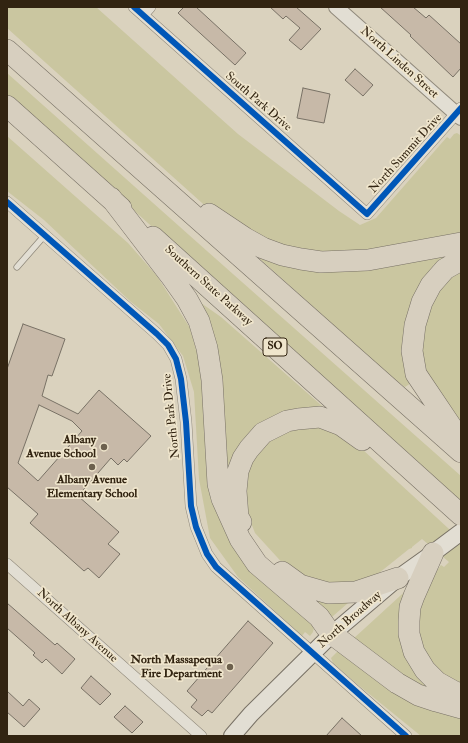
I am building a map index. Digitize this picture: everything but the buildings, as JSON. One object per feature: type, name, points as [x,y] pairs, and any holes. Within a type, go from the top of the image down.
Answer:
[{"type":"highway","points":[[11,53],[461,452]]},
{"type":"highway","name":"Southern State Parkway","points":[[7,106],[111,198],[461,515]]},
{"type":"highway","points":[[144,171],[245,238],[263,248],[300,260],[321,262],[368,260],[461,243]]},
{"type":"highway","points":[[111,198],[170,275],[187,299],[199,321],[207,348],[212,380],[218,484],[222,499],[240,539],[257,564],[319,617],[332,634],[397,683],[418,695],[461,708]]},
{"type":"highway","points":[[461,260],[445,269],[430,285],[422,302],[415,325],[412,351],[416,374],[461,441]]},
{"type":"highway","points":[[398,578],[356,592],[328,593],[300,585],[280,570],[262,554],[247,534],[238,517],[236,491],[238,471],[243,458],[248,449],[263,433],[287,421],[320,418],[341,425],[439,496]]},
{"type":"highway","points":[[433,553],[410,606],[410,634],[414,652],[425,670],[437,682],[455,692],[461,693]]},
{"type":"main road","name":"North Broadway","points":[[232,736],[251,714],[332,634],[398,578],[461,532]]},
{"type":"street","name":"South Park Drive","points":[[134,7],[147,11],[367,214]]},
{"type":"street","name":"North Linden Street","points":[[336,7],[459,113]]},
{"type":"street","name":"North Summit Drive","points":[[367,214],[459,113]]},
{"type":"street","name":"North Park Drive","points":[[7,202],[158,334],[168,345],[176,359],[181,379],[186,422],[191,506],[196,527],[207,554],[216,566],[406,736]]},
{"type":"street","name":"North Albany Avenue","points":[[7,564],[201,736]]},
{"type":"lane","points":[[17,267],[45,235]]},
{"type":"shaded area","points":[[7,7],[96,7],[238,134],[339,211],[360,225],[376,218],[447,137],[450,139],[454,134],[461,134],[461,238],[363,255],[312,256],[261,242],[221,220],[7,28]]},
{"type":"shaded area","points":[[7,73],[461,476],[461,503],[7,97]]},
{"type":"shaded area","points":[[7,136],[128,243],[157,276],[190,328],[204,378],[210,478],[223,527],[250,565],[312,620],[314,627],[310,636],[305,632],[302,636],[238,577],[210,538],[199,479],[194,392],[183,356],[159,324],[131,302],[44,220],[7,191]]},
{"type":"shaded area","points":[[443,252],[447,259],[433,265],[435,271],[411,383],[405,387],[391,377],[259,258],[259,254]]},
{"type":"shaded area","points":[[461,269],[461,436],[419,371],[420,321],[440,282]]},
{"type":"shaded area","points":[[201,303],[221,317],[330,413],[290,414],[227,488],[198,308]]},
{"type":"shaded area","points":[[302,424],[332,430],[362,449],[461,540],[461,688],[422,660],[411,622],[416,600],[441,565],[444,567],[449,562],[422,539],[374,577],[352,586],[323,586],[287,568],[255,533],[240,495],[246,460],[269,435]]},
{"type":"shaded area","points":[[281,576],[349,601],[325,623]]},
{"type":"shaded area","points":[[412,585],[404,603],[445,696],[414,689],[353,639]]},
{"type":"shaded area","points":[[339,650],[461,713],[461,736],[421,736],[333,663],[331,658]]},
{"type":"cycle path","points":[[134,7],[367,214],[461,108]]},
{"type":"cycle path","points":[[7,202],[168,345],[176,359],[181,379],[186,422],[191,506],[196,527],[207,554],[216,567],[406,736]]},
{"type":"place","name":"Albany Avenue School","points":[[104,447]]},
{"type":"place","name":"Albany Avenue Elementary School","points":[[92,467]]},
{"type":"place","name":"North Massapequa Fire Department","points":[[230,667]]}]
